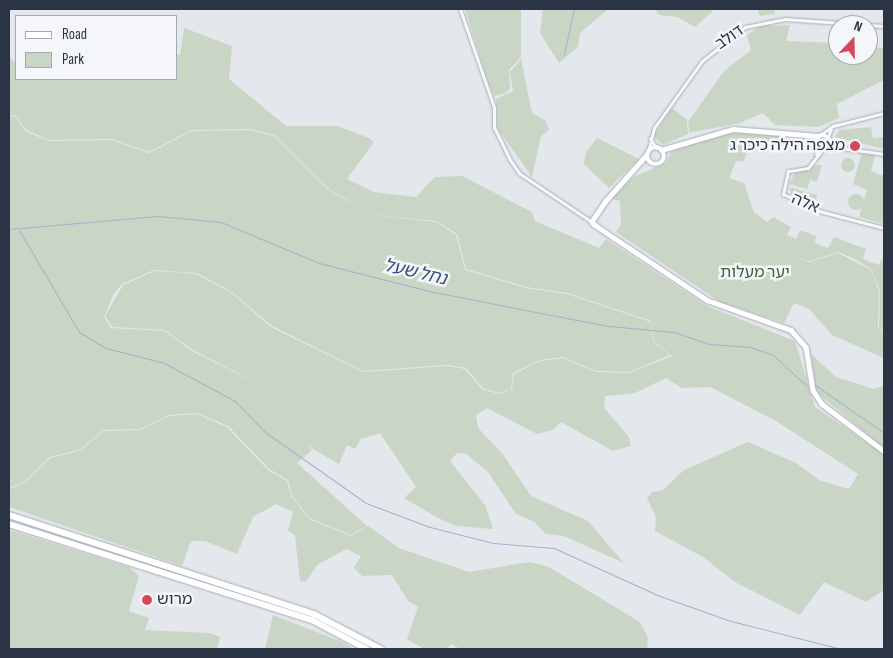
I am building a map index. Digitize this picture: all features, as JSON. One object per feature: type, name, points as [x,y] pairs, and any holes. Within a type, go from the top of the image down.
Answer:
[{"type":"highway","points":[[9,515],[314,614],[381,649]]},
{"type":"highway","points":[[9,524],[312,620],[366,649]]},
{"type":"main road","points":[[803,136],[825,146],[828,138],[734,129],[648,153],[639,166],[612,192],[592,222],[707,300],[791,330],[806,347],[812,390],[822,404],[884,451]]},
{"type":"main road","points":[[818,144],[819,136]]},
{"type":"main road","points":[[639,166],[653,164],[665,157],[672,146]]},
{"type":"main road","points":[[659,149],[665,157]]},
{"type":"main road","points":[[648,153],[653,164]]},
{"type":"street","points":[[460,9],[494,107],[494,127],[510,160],[524,176],[592,222]]},
{"type":"street","name":"דולב","points":[[648,153],[650,138],[702,61],[744,27],[785,19],[884,26]]},
{"type":"street","points":[[819,136],[833,126],[884,113]]},
{"type":"street","points":[[833,126],[828,138],[840,145]]},
{"type":"street","points":[[650,138],[659,149]]},
{"type":"street","points":[[815,157],[818,144]]},
{"type":"street","points":[[825,146],[840,145],[884,154]]},
{"type":"street","name":"אלה","points":[[825,146],[808,168],[788,171],[783,194],[824,212],[884,228]]},
{"type":"green space","points":[[465,9],[521,9],[521,57],[509,70],[510,89],[506,93],[495,96],[489,85]]},
{"type":"green space","points":[[543,9],[608,9],[580,33],[578,47],[559,63],[540,33]]},
{"type":"green space","points":[[655,9],[715,9],[695,27],[677,17],[659,15]]},
{"type":"green space","points":[[757,9],[774,9],[775,14],[760,16]]},
{"type":"green space","points":[[790,25],[786,41],[828,43],[828,65],[878,65],[878,48],[884,48],[884,80],[837,104],[839,118],[818,127],[775,125],[763,113],[740,123],[689,133],[688,122],[724,71],[751,50],[747,35],[761,26]]},
{"type":"green space","points":[[184,28],[232,46],[229,79],[286,126],[338,126],[369,138],[374,142],[347,179],[374,192],[416,197],[435,177],[462,176],[532,212],[535,221],[599,248],[606,239],[707,306],[795,341],[815,407],[884,454],[884,590],[866,602],[824,582],[800,615],[735,582],[703,557],[655,531],[656,517],[647,498],[652,492],[663,490],[684,470],[748,442],[796,463],[821,481],[849,489],[858,474],[776,421],[710,387],[682,388],[666,378],[635,393],[605,396],[604,408],[629,437],[631,446],[613,451],[561,422],[553,430],[537,434],[487,408],[476,415],[478,428],[502,453],[531,496],[588,521],[624,563],[564,536],[545,534],[535,522],[516,514],[488,472],[466,454],[457,453],[450,461],[485,505],[493,529],[456,526],[438,518],[404,498],[416,487],[380,433],[361,439],[355,449],[347,445],[339,464],[313,449],[299,435],[270,390],[193,350],[165,330],[112,327],[105,316],[123,285],[155,271],[175,272],[196,274],[232,293],[271,327],[363,372],[447,366],[465,369],[482,389],[499,394],[512,389],[514,374],[540,361],[563,358],[596,372],[629,373],[672,356],[654,341],[651,321],[567,293],[526,287],[466,269],[457,234],[437,221],[375,215],[327,188],[274,135],[250,129],[192,130],[149,152],[112,139],[49,140],[26,130],[16,116],[9,115],[9,58],[15,62],[15,80],[178,80],[178,54],[180,55]]},
{"type":"green space","points":[[521,59],[532,113],[546,121],[549,130],[541,136],[532,177],[498,129],[496,99],[513,91],[510,72]]},
{"type":"green space","points":[[672,108],[687,120],[688,134],[663,145],[653,136]]},
{"type":"green space","points":[[9,116],[16,117],[25,131],[49,141],[112,140],[149,153],[192,131],[250,130],[274,136],[327,189],[375,215],[437,222],[456,235],[465,270],[526,288],[567,294],[651,322],[653,341],[670,355],[629,372],[596,371],[563,357],[540,360],[513,373],[511,389],[499,393],[483,388],[466,368],[447,365],[363,371],[272,326],[232,292],[197,273],[154,270],[122,284],[113,295],[104,317],[111,328],[165,331],[192,351],[270,390],[312,450],[297,463],[367,526],[351,535],[309,518],[292,496],[288,480],[269,469],[228,426],[197,413],[169,415],[140,429],[104,430],[79,450],[49,457],[26,481],[9,488]]},
{"type":"green space","points":[[871,127],[873,138],[884,137],[884,149],[835,137],[839,130]]},
{"type":"green space","name":"יער מעלות","points":[[752,132],[785,137],[750,146],[743,162],[736,161],[729,178],[744,183],[754,212],[767,222],[773,217],[791,227],[787,235],[796,239],[800,230],[816,236],[815,243],[828,248],[834,237],[866,249],[863,259],[879,265],[884,256],[884,332],[879,328],[880,291],[871,269],[855,259],[838,252],[810,261],[794,257],[810,262],[838,253],[871,270],[879,291],[878,328],[884,333],[884,358],[832,335],[809,309],[794,303],[784,323],[720,302],[616,232],[621,224],[620,201],[612,199],[633,177],[666,163],[672,151],[728,133]]},
{"type":"green space","points":[[597,138],[639,159],[609,188],[584,164],[586,152]]},
{"type":"green space","points":[[862,152],[875,155],[871,171],[884,176],[884,224],[859,217],[867,190],[853,184]]},
{"type":"green space","points":[[845,158],[851,158],[855,165],[851,172],[845,172],[841,168],[841,162]]},
{"type":"green space","points":[[822,165],[817,182],[810,180],[807,189],[789,184],[795,173]]},
{"type":"green space","points":[[789,187],[817,195],[815,206],[791,194]]},
{"type":"green space","points":[[856,194],[864,202],[856,210],[848,202]]},
{"type":"green space","points":[[811,354],[836,377],[874,389],[884,385],[884,448],[816,392]]},
{"type":"green space","points":[[197,414],[227,427],[268,470],[287,481],[291,496],[309,519],[351,536],[368,526],[399,548],[469,572],[530,562],[549,567],[640,622],[648,637],[647,649],[460,649],[451,644],[447,649],[424,649],[407,639],[418,607],[408,601],[392,575],[362,576],[354,568],[361,556],[346,549],[317,565],[306,582],[300,581],[295,536],[288,530],[293,512],[276,504],[253,517],[237,554],[205,541],[191,541],[182,566],[9,507],[9,489],[26,482],[50,458],[79,451],[104,431],[140,430],[169,416]]},
{"type":"green space","points":[[9,530],[129,567],[139,576],[129,611],[149,618],[145,630],[209,633],[220,637],[217,649],[9,649]]},
{"type":"green space","points":[[273,615],[340,641],[354,649],[265,649]]},
{"type":"waterway","points":[[564,54],[574,9]]},
{"type":"waterway","name":"נחל שעל","points":[[9,229],[157,216],[221,222],[319,263],[434,292],[608,326],[674,332],[709,344],[750,347],[773,355],[807,386]]},
{"type":"waterway","points":[[19,230],[79,332],[106,348],[164,363],[235,401],[265,432],[366,503],[430,527],[493,543],[554,548],[660,596],[731,621],[842,649]]},
{"type":"waterway","name":"נחל שעל","points":[[815,385],[884,433]]},
{"type":"place","name":"מצפה הילה כיכר ג","points":[[855,146]]},
{"type":"place","name":"מרוש","points":[[147,600]]}]
